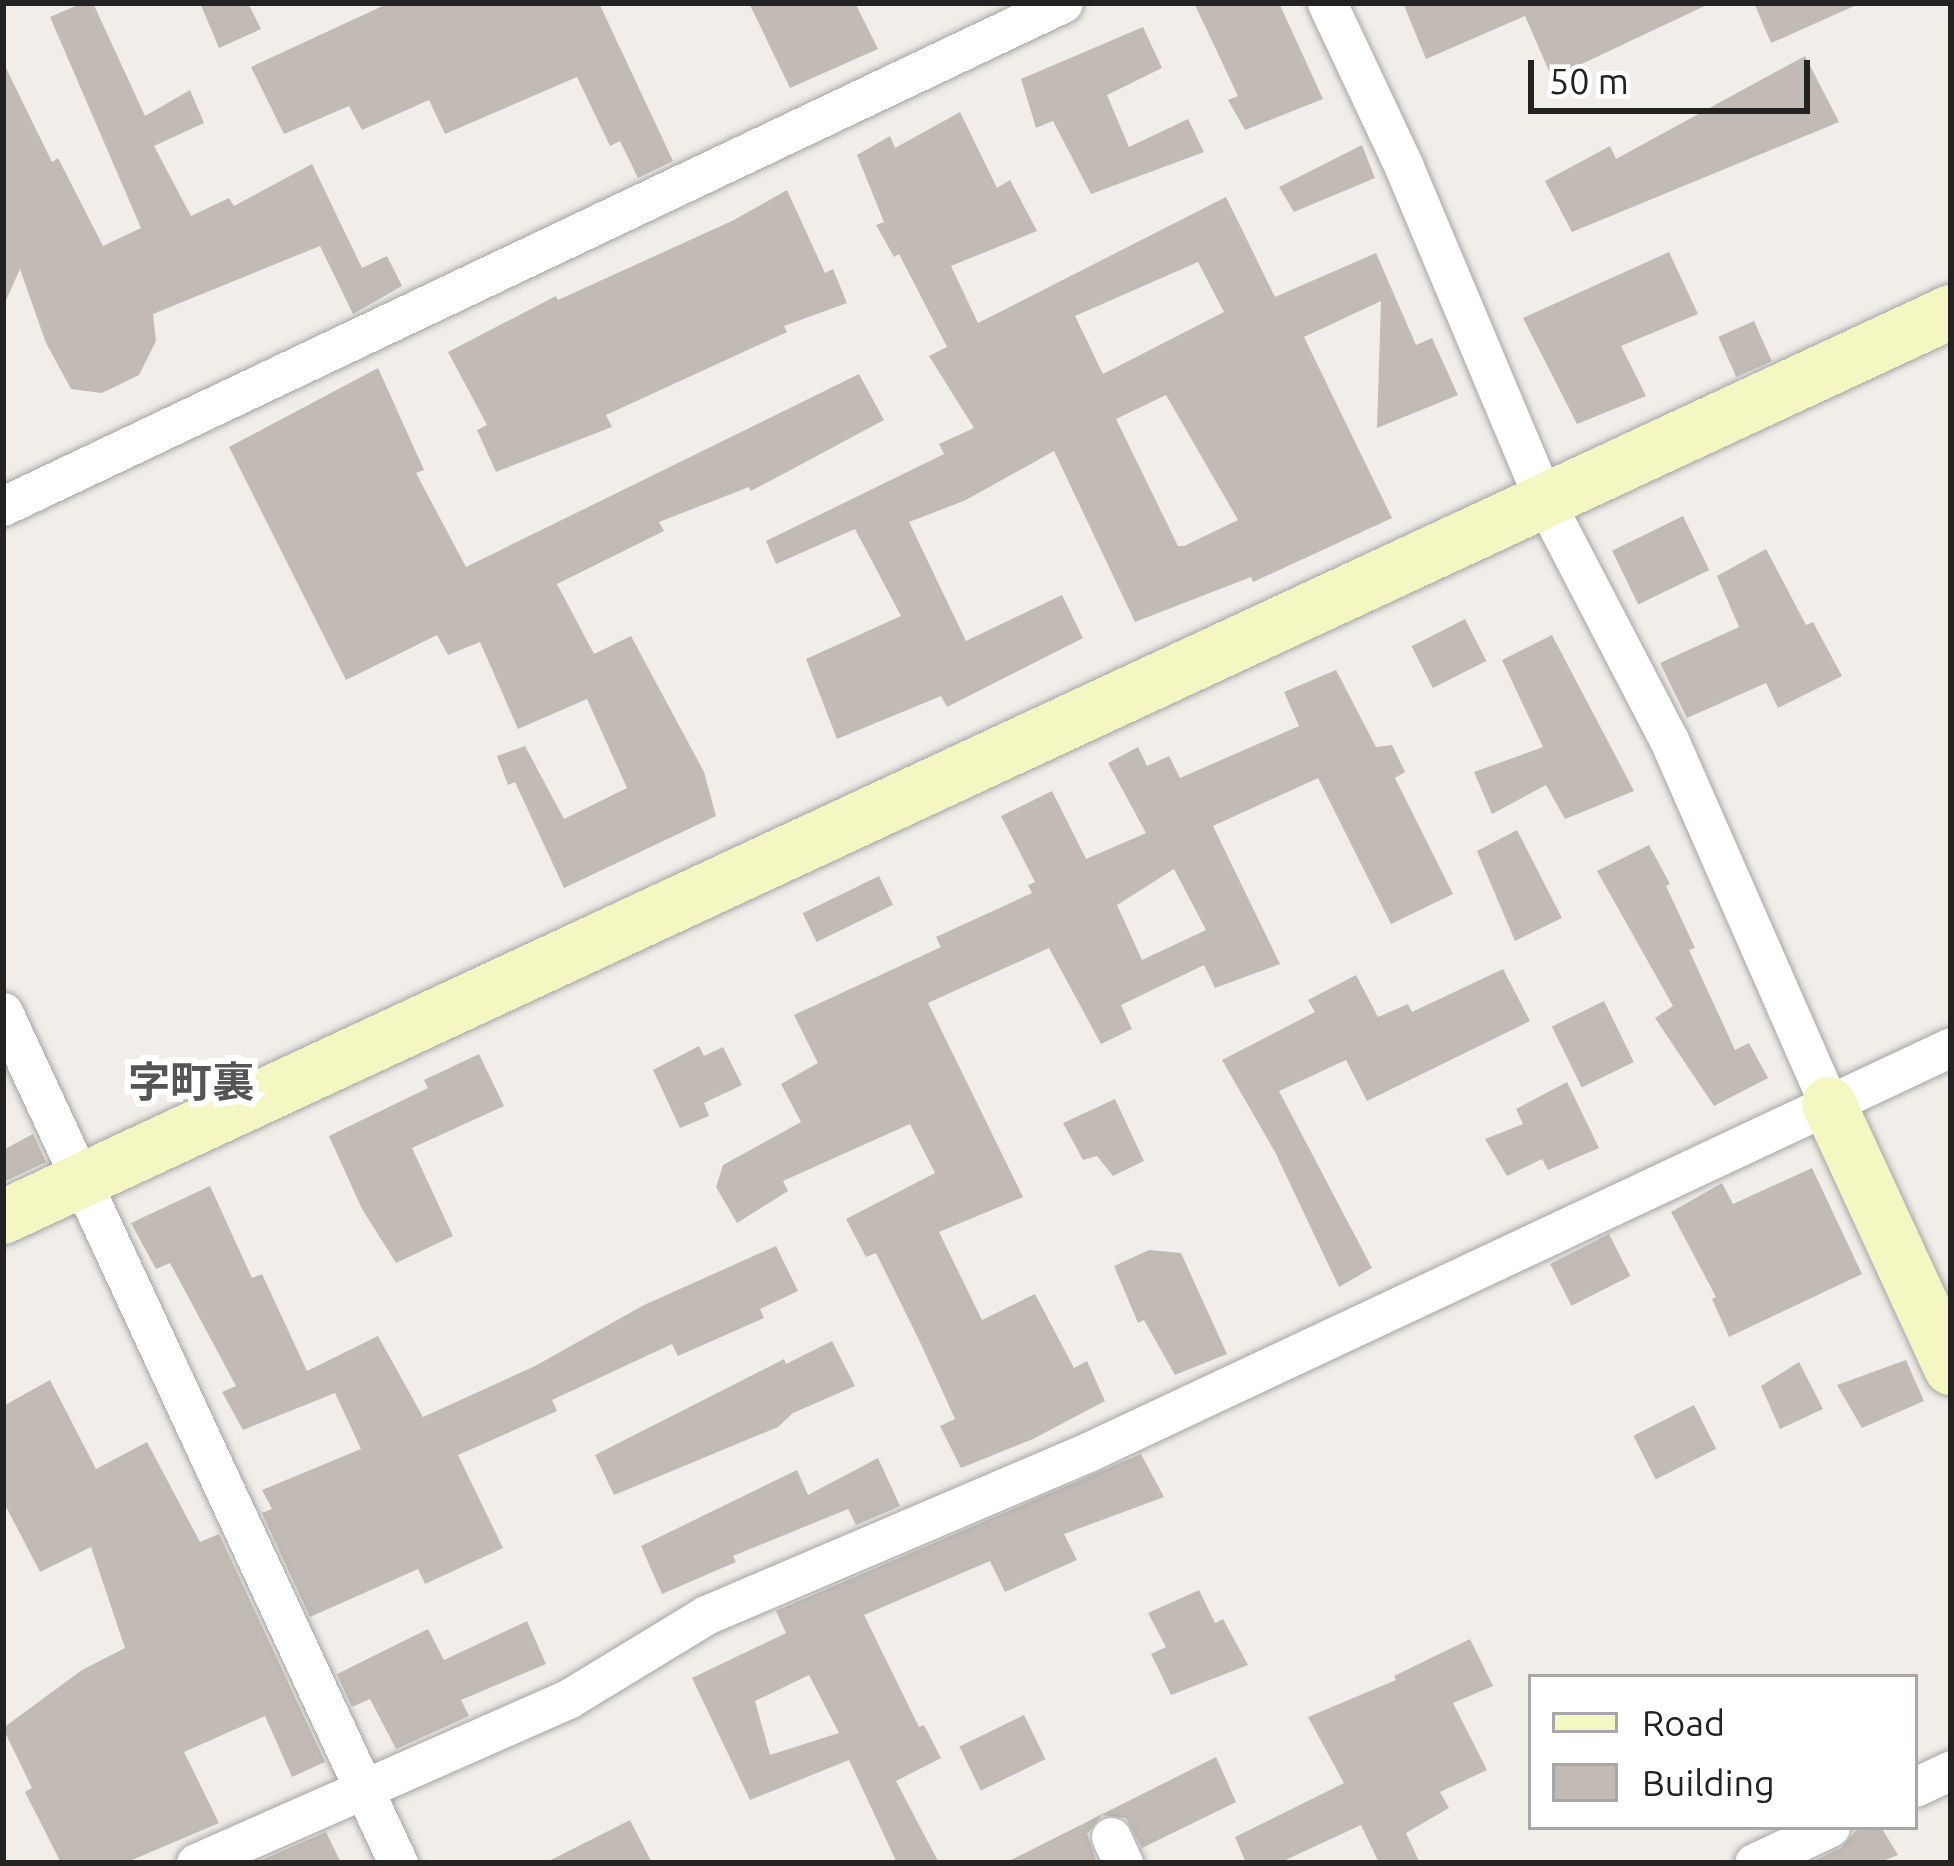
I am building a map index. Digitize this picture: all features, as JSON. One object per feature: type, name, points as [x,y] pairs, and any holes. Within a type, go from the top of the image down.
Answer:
[{"type":"street","points":[[3,506],[1063,3]]},
{"type":"street","points":[[1327,3],[1404,167],[1544,500],[1669,740],[1828,1104],[1951,1368]]},
{"type":"street","points":[[3,1217],[1951,312]]},
{"type":"street","points":[[3,1012],[85,1179],[398,1863]]},
{"type":"street","points":[[196,1863],[568,1699],[706,1615],[1088,1452],[1951,1047]]},
{"type":"street","points":[[1918,1786],[1951,1770]]},
{"type":"street","points":[[1754,1863],[1824,1830]]},
{"type":"building","points":[[93,3],[145,116],[190,90],[204,123],[154,146],[191,216],[229,198],[234,206],[312,164],[362,268],[387,256],[402,286],[353,314],[320,246],[153,314],[156,341],[139,375],[102,393],[71,389],[46,343],[20,269],[3,307],[3,62],[52,162],[58,158],[103,246],[141,228],[50,17]]},
{"type":"building","points":[[200,3],[248,3],[261,29],[219,48]]},
{"type":"building","points":[[389,3],[599,3],[673,161],[638,178],[620,141],[610,146],[577,77],[445,134],[429,100],[362,130],[349,106],[284,134],[251,67]]},
{"type":"building","points":[[749,3],[855,3],[878,49],[790,88]]},
{"type":"building","points":[[1194,3],[1279,3],[1323,99],[1245,130],[1228,100],[1238,96]]},
{"type":"building","points":[[1403,3],[1711,3],[1552,78],[1525,16],[1426,59]]},
{"type":"building","points":[[1754,3],[1861,3],[1771,43]]},
{"type":"building","points":[[1143,27],[1162,68],[1107,95],[1129,147],[1188,119],[1204,152],[1091,194],[1053,121],[1036,128],[1021,79]]},
{"type":"building","points":[[1805,56],[1839,122],[1572,232],[1545,181],[1610,146],[1616,159]]},
{"type":"building","points":[[960,112],[997,188],[1010,180],[1037,231],[951,266],[978,323],[1226,197],[1275,297],[1376,253],[1416,345],[1432,338],[1458,395],[1377,428],[1381,301],[1304,337],[1392,518],[1253,582],[1251,577],[1135,622],[1054,451],[966,500],[909,522],[966,641],[1062,595],[1083,638],[947,707],[941,696],[837,739],[806,659],[901,616],[855,529],[776,564],[766,541],[944,454],[939,444],[974,428],[929,356],[947,347],[899,254],[894,257],[876,225],[884,222],[857,155],[890,136],[895,148]],"holes":[[[1198,262],[1224,312],[1103,374],[1075,316]],[[1166,395],[1238,520],[1184,546],[1178,546],[1116,419]]]},
{"type":"building","points":[[1362,145],[1375,178],[1294,212],[1279,187]]},
{"type":"building","points":[[787,190],[825,273],[833,269],[847,303],[784,326],[787,332],[606,415],[612,427],[496,472],[477,430],[487,425],[448,352],[556,296],[558,300],[734,220]]},
{"type":"building","points":[[1669,252],[1698,314],[1621,346],[1646,396],[1577,424],[1523,318]]},
{"type":"building","points":[[1754,321],[1772,361],[1736,377],[1718,337]]},
{"type":"building","points":[[378,368],[424,470],[416,473],[466,567],[859,374],[884,420],[751,491],[749,487],[659,522],[664,531],[557,584],[594,654],[631,636],[704,772],[716,816],[564,888],[515,782],[508,785],[497,756],[525,746],[564,819],[627,788],[587,699],[518,729],[480,642],[448,655],[437,635],[346,680],[229,447]]},
{"type":"building","points":[[1683,516],[1709,570],[1638,605],[1612,551]]},
{"type":"building","points":[[1766,549],[1806,625],[1813,622],[1842,676],[1778,708],[1766,683],[1687,718],[1660,663],[1739,627],[1717,576]]},
{"type":"building","points":[[1465,619],[1486,661],[1433,688],[1412,646]]},
{"type":"building","points":[[1552,635],[1634,791],[1565,819],[1546,785],[1492,814],[1474,772],[1543,747],[1502,660]]},
{"type":"building","points":[[1336,670],[1376,747],[1392,745],[1405,772],[1395,778],[1453,894],[1391,924],[1318,778],[1213,826],[1280,964],[1215,988],[1204,965],[1121,1005],[1132,1029],[1101,1044],[1049,948],[928,1003],[1023,1197],[939,1232],[982,1320],[1035,1294],[1074,1368],[1087,1361],[1105,1401],[1033,1439],[961,1468],[940,1426],[955,1419],[920,1342],[876,1253],[866,1257],[846,1219],[935,1173],[910,1124],[783,1181],[788,1191],[737,1223],[716,1187],[723,1165],[801,1122],[781,1084],[818,1063],[794,1015],[941,947],[936,937],[1032,893],[1028,885],[1035,882],[1001,816],[1052,791],[1086,859],[1146,833],[1108,763],[1138,747],[1147,766],[1169,756],[1180,778],[1299,726],[1284,692]],"holes":[[[1174,869],[1206,930],[1142,960],[1117,905]]]},
{"type":"building","points":[[1517,830],[1562,918],[1515,941],[1477,851]]},
{"type":"building","points":[[1649,845],[1670,884],[1666,886],[1695,948],[1689,950],[1735,1050],[1749,1043],[1768,1078],[1714,1106],[1655,1018],[1673,1006],[1597,871]]},
{"type":"building","points":[[879,876],[893,905],[817,942],[803,913]]},
{"type":"building","points":[[1503,969],[1530,1021],[1367,1101],[1346,1060],[1279,1091],[1372,1268],[1339,1287],[1275,1152],[1222,1060],[1315,1012],[1308,1000],[1356,975],[1378,1017],[1408,1004],[1412,1012]]},
{"type":"building","points":[[1604,1001],[1634,1062],[1582,1088],[1552,1026]]},
{"type":"building","points":[[699,1046],[704,1056],[723,1047],[742,1085],[704,1103],[709,1116],[680,1128],[653,1070]]},
{"type":"building","points":[[479,1054],[504,1106],[412,1148],[453,1236],[396,1263],[362,1209],[329,1136],[428,1088],[424,1080]]},
{"type":"building","points":[[1567,1082],[1599,1148],[1548,1170],[1542,1159],[1507,1176],[1485,1139],[1523,1124],[1516,1109]]},
{"type":"building","points":[[1115,1099],[1144,1161],[1113,1176],[1097,1156],[1083,1160],[1063,1123]]},
{"type":"building","points":[[33,1134],[46,1162],[3,1182],[3,1150]]},
{"type":"building","points":[[1812,1168],[1862,1274],[1729,1337],[1712,1299],[1716,1297],[1671,1212],[1722,1183],[1733,1204]]},
{"type":"building","points":[[210,1186],[252,1278],[262,1274],[307,1371],[378,1336],[423,1417],[535,1366],[644,1305],[776,1246],[798,1291],[760,1309],[764,1318],[678,1356],[672,1344],[552,1400],[557,1411],[458,1455],[503,1548],[425,1584],[418,1569],[310,1617],[262,1513],[272,1509],[262,1490],[361,1449],[335,1393],[243,1430],[222,1392],[236,1386],[170,1263],[156,1269],[131,1223]]},
{"type":"building","points":[[1609,1234],[1630,1276],[1572,1306],[1550,1264]]},
{"type":"building","points":[[1149,1250],[1181,1253],[1227,1354],[1175,1375],[1144,1320],[1138,1323],[1114,1266]]},
{"type":"building","points":[[832,1341],[855,1386],[793,1413],[778,1427],[614,1495],[595,1455],[784,1359],[786,1364]]},
{"type":"building","points":[[1906,1360],[1924,1401],[1862,1428],[1837,1385]]},
{"type":"building","points":[[1799,1362],[1823,1409],[1780,1429],[1761,1386]]},
{"type":"building","points":[[50,1380],[96,1469],[147,1442],[200,1542],[219,1534],[325,1762],[292,1777],[265,1716],[184,1752],[219,1823],[125,1863],[61,1863],[25,1792],[32,1788],[3,1728],[82,1670],[125,1648],[91,1547],[40,1572],[3,1501],[3,1406]]},
{"type":"building","points":[[1694,1405],[1716,1449],[1656,1480],[1633,1436]]},
{"type":"building","points":[[1141,1454],[1164,1497],[1064,1534],[1077,1560],[1005,1592],[990,1561],[864,1615],[919,1727],[924,1725],[941,1758],[896,1781],[939,1863],[897,1863],[849,1760],[750,1800],[692,1678],[786,1633],[776,1611]],"holes":[[[809,1675],[839,1733],[770,1755],[755,1701]]]},
{"type":"building","points":[[878,1458],[900,1506],[856,1525],[848,1509],[733,1556],[736,1562],[662,1594],[641,1546],[797,1470],[808,1495]]},
{"type":"building","points":[[1199,1590],[1215,1623],[1223,1619],[1248,1665],[1171,1695],[1151,1654],[1166,1647],[1148,1613]]},
{"type":"building","points":[[527,1621],[546,1664],[461,1700],[469,1716],[396,1749],[370,1699],[352,1707],[337,1674],[428,1629],[444,1660]]},
{"type":"building","points":[[1470,1639],[1493,1686],[1453,1703],[1487,1770],[1440,1792],[1449,1808],[1406,1833],[1420,1863],[1379,1863],[1361,1825],[1279,1863],[1246,1863],[1235,1837],[1344,1783],[1308,1717],[1396,1680],[1394,1676]]},
{"type":"building","points":[[1024,1715],[1045,1759],[981,1791],[959,1747]]},
{"type":"building","points":[[1216,1757],[1236,1802],[1142,1848],[1126,1818],[1102,1815],[1087,1834],[1097,1863],[1005,1863]]},
{"type":"building","points":[[630,1820],[652,1863],[545,1863]]},
{"type":"building","points":[[1856,1830],[1883,1830],[1898,1855],[1878,1863],[1810,1863],[1841,1848]]},
{"type":"building","points":[[326,1832],[341,1863],[255,1863]]},
{"type":"district","name":"字町裏","points":[[191,1082]]}]
